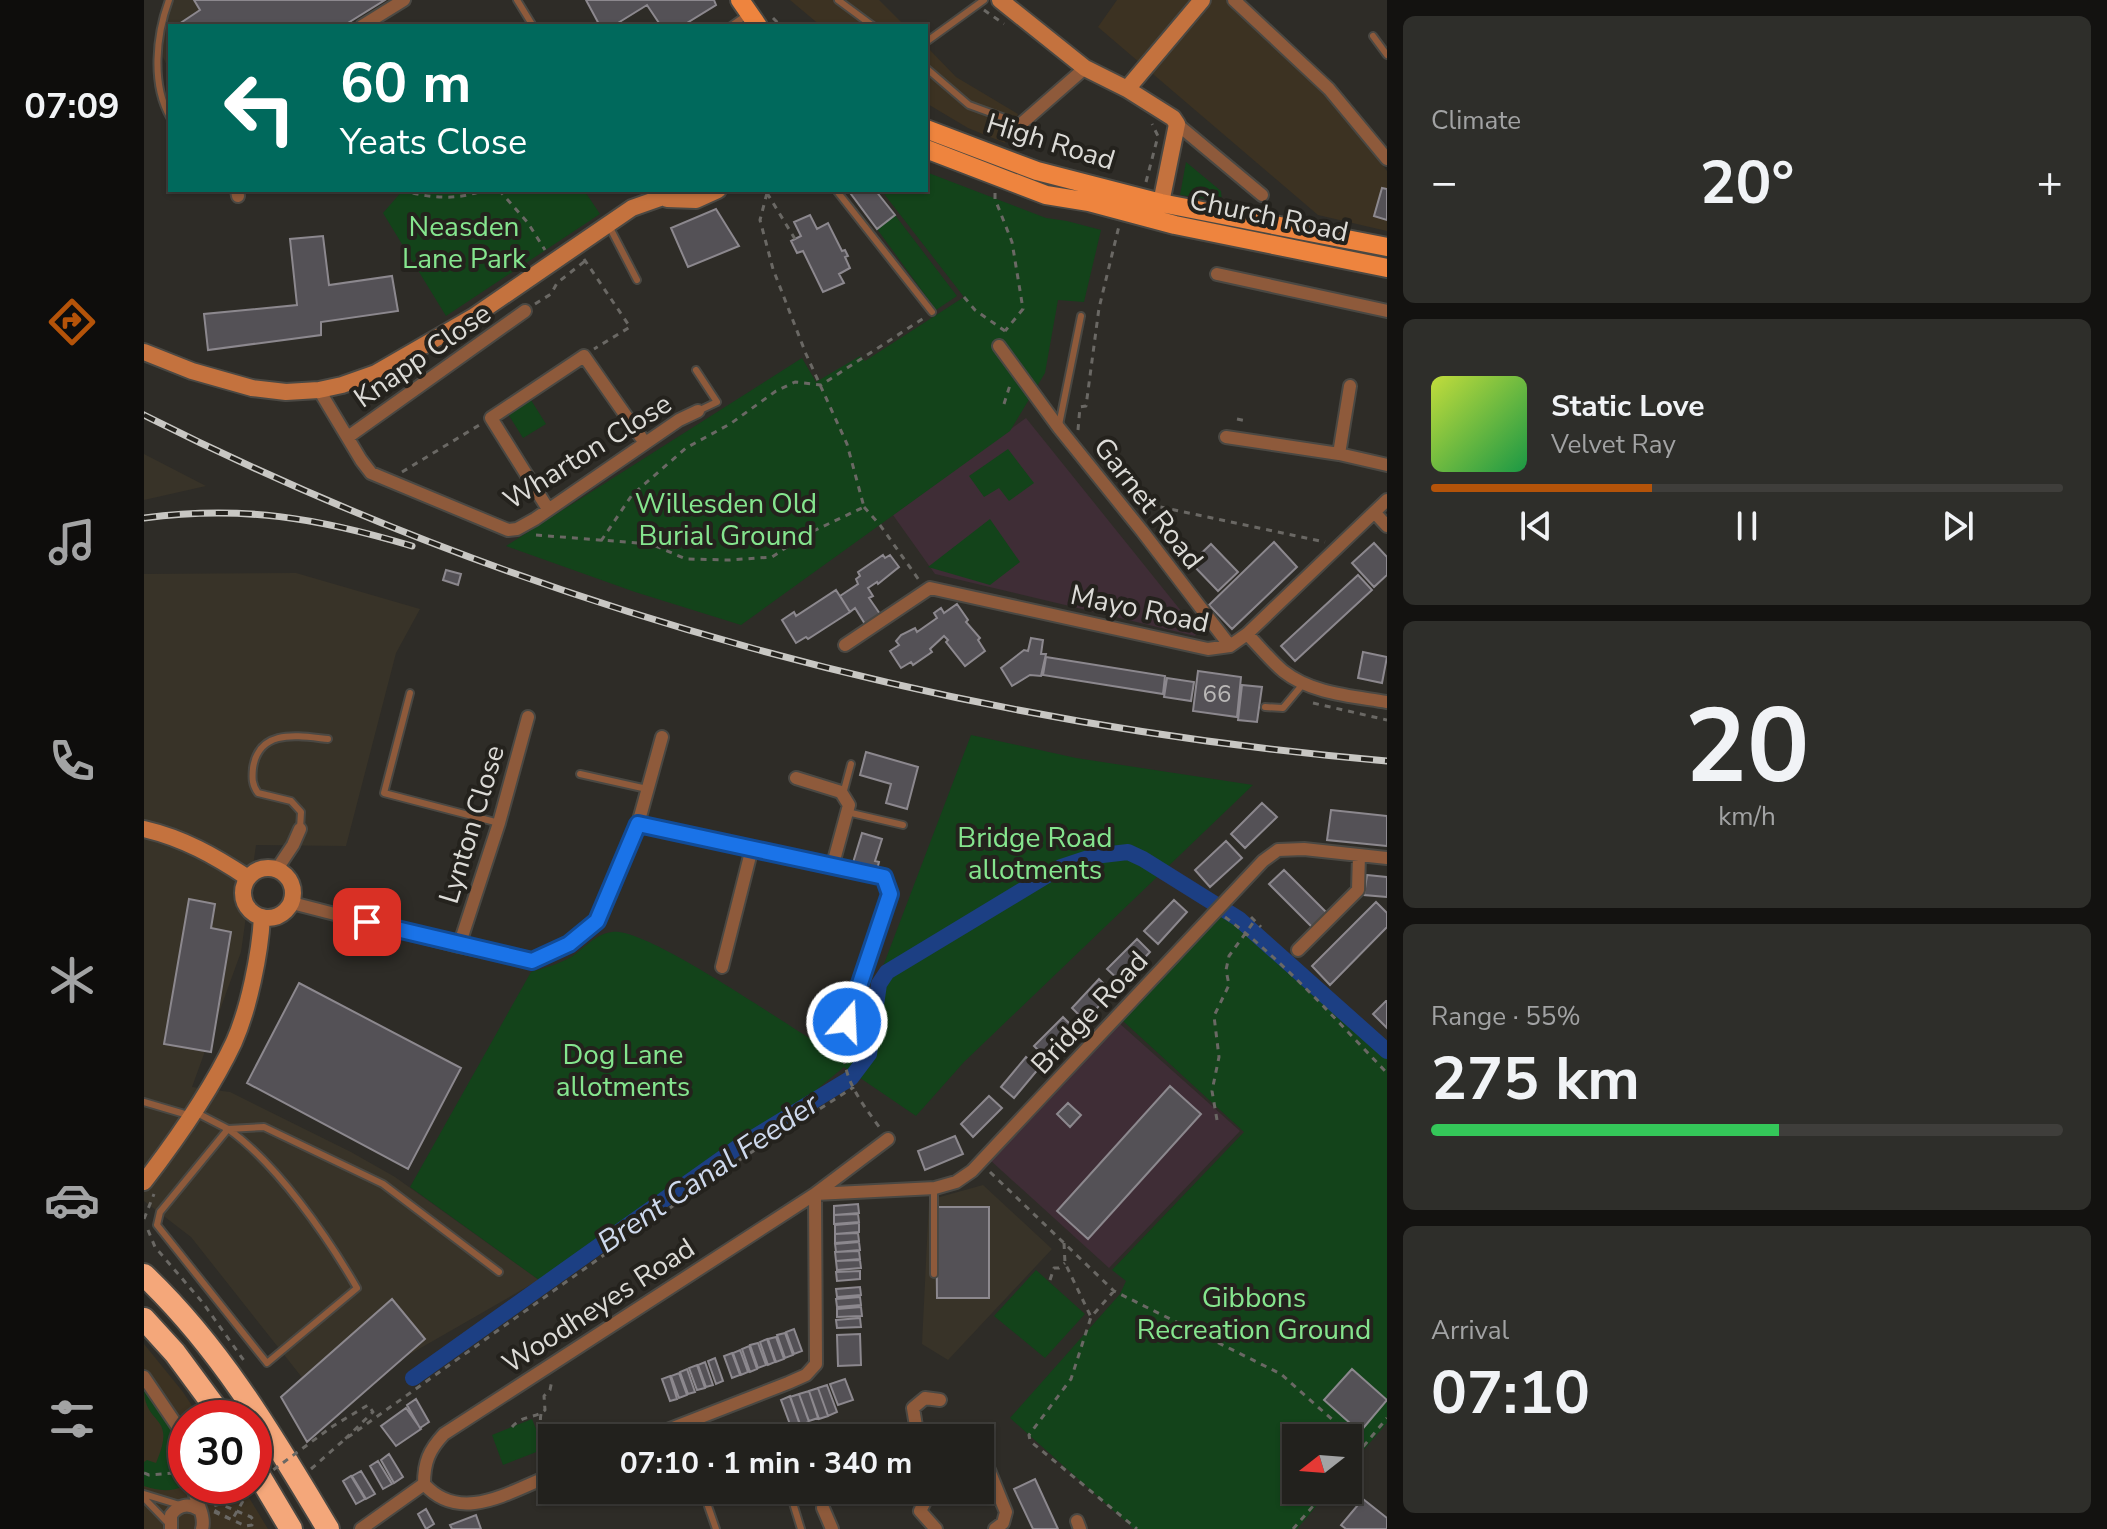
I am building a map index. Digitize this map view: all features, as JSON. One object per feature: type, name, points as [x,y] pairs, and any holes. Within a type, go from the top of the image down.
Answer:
[{"type":"highway","points":[[145,1274],[199,1333],[223,1365],[273,1437],[328,1529]]},
{"type":"highway","points":[[144,1319],[210,1400]]},
{"type":"highway","points":[[272,1497],[291,1529]]},
{"type":"main road","points":[[729,0],[744,18]]},
{"type":"main road","name":"Church Road","points":[[1000,0],[1085,68],[1127,89],[1173,118],[1177,124],[1159,211]]},
{"type":"main road","points":[[1127,89],[1202,0]]},
{"type":"main road","name":"High Road","points":[[928,130],[1037,171],[1159,211]]},
{"type":"main road","name":"High Road","points":[[928,150],[1040,193],[1159,211]]},
{"type":"main road","points":[[144,352],[192,371],[252,388],[286,392],[319,390],[376,373],[473,317],[526,278],[580,254],[608,225],[632,208],[678,192]]},
{"type":"main road","points":[[661,199],[696,200],[714,192]]},
{"type":"main road","name":"Church Road","points":[[1159,211],[1387,247]]},
{"type":"main road","name":"Church Road","points":[[1159,211],[1387,268]]},
{"type":"main road","points":[[144,829],[208,852],[248,878]]},
{"type":"main road","points":[[277,869],[290,880],[292,903],[285,913],[262,917],[246,905],[244,888],[248,878],[258,870],[277,869]]},
{"type":"main road","points":[[149,1187],[234,1041],[260,953],[262,917]]},
{"type":"street","points":[[367,24],[404,0]]},
{"type":"street","points":[[1234,0],[1329,89],[1387,159]]},
{"type":"street","points":[[1021,124],[1085,68]]},
{"type":"street","name":"Church Road","points":[[1177,124],[1262,195]]},
{"type":"street","points":[[1217,274],[1387,311]]},
{"type":"street","name":"Knapp Close","points":[[348,437],[525,311]]},
{"type":"street","name":"Garnet Road","points":[[999,346],[1059,428],[1230,646]]},
{"type":"street","points":[[548,509],[491,418],[584,356],[645,443]]},
{"type":"street","points":[[1339,454],[1350,386]]},
{"type":"street","name":"Wharton Close","points":[[319,390],[371,473],[508,530],[517,529],[679,420],[698,411]]},
{"type":"street","points":[[1226,437],[1339,454],[1387,465]]},
{"type":"street","name":"Mayo Road","points":[[926,590],[930,588],[1208,649],[1230,646],[1247,634],[1387,500]]},
{"type":"street","points":[[1375,513],[1387,526]]},
{"type":"street","points":[[845,645],[926,590]]},
{"type":"street","points":[[1247,634],[1282,670],[1303,684],[1387,702]]},
{"type":"street","name":"Lynton Close","points":[[459,946],[499,823],[528,717]]},
{"type":"street","points":[[292,903],[459,946],[532,961],[569,944],[597,921],[638,824],[662,737]]},
{"type":"street","points":[[796,778],[843,794],[849,805],[833,864]]},
{"type":"street","points":[[638,824],[884,877],[890,894],[847,1022]]},
{"type":"street","points":[[277,869],[300,829]]},
{"type":"street","points":[[722,967],[752,848]]},
{"type":"street","name":"Bridge Road","points":[[815,1194],[934,1188],[956,1182],[981,1164],[1215,910],[1278,850],[1304,849],[1387,858]]},
{"type":"street","points":[[1298,950],[1358,890],[1359,855]]},
{"type":"street","name":"Woodheyes Road","points":[[424,1484],[424,1467],[431,1448],[444,1434],[815,1194],[888,1139]]},
{"type":"street","points":[[683,1424],[806,1375],[816,1364],[815,1194]]},
{"type":"street","points":[[144,1377],[168,1412]]},
{"type":"street","points":[[916,1424],[913,1408],[925,1398],[940,1400]]},
{"type":"street","points":[[361,1529],[424,1484],[435,1496],[455,1504],[476,1504],[538,1480]]},
{"type":"street","points":[[994,1482],[1006,1512],[1003,1523],[995,1529]]},
{"type":"street","points":[[197,1504],[203,1518],[202,1529]]},
{"type":"street","points":[[919,1504],[915,1508],[936,1529]]},
{"type":"street","points":[[170,1527],[174,1511],[183,1506],[198,1509]]},
{"type":"street","points":[[823,1508],[832,1529]]},
{"type":"lane","points":[[168,113],[161,89],[157,51],[169,0]]},
{"type":"lane","points":[[517,0],[532,24]]},
{"type":"lane","points":[[838,0],[870,24]]},
{"type":"lane","points":[[928,41],[984,0]]},
{"type":"lane","points":[[1373,36],[1387,55]]},
{"type":"lane","points":[[928,70],[969,105],[1021,124]]},
{"type":"lane","points":[[838,192],[932,312]]},
{"type":"lane","points":[[608,225],[637,280]]},
{"type":"lane","name":"Garnet Road","points":[[1059,428],[1081,316]]},
{"type":"lane","points":[[696,370],[717,402],[698,411]]},
{"type":"lane","points":[[1265,707],[1283,708],[1303,684]]},
{"type":"lane","points":[[410,693],[384,793],[499,823]]},
{"type":"lane","points":[[300,829],[301,812],[291,801],[258,793],[255,789],[254,765],[258,752],[273,739],[286,735],[328,739]]},
{"type":"lane","points":[[843,794],[851,764]]},
{"type":"lane","points":[[580,774],[647,789]]},
{"type":"lane","points":[[847,812],[903,825]]},
{"type":"lane","points":[[144,1102],[193,1114],[228,1129],[245,1141],[284,1185],[342,1262],[357,1288],[267,1363],[157,1225],[160,1212],[228,1129],[264,1127],[383,1184],[499,1272]]},
{"type":"lane","points":[[934,1188],[934,1274]]},
{"type":"lane","points":[[144,1496],[183,1506]]},
{"type":"lane","points":[[144,1496],[170,1527]]},
{"type":"lane","points":[[793,1504],[801,1529]]},
{"type":"lane","points":[[821,1504],[823,1508]]},
{"type":"lane","points":[[708,1506],[716,1529]]},
{"type":"path","points":[[1146,182],[1158,136],[1152,122]]},
{"type":"path","points":[[408,192],[426,197],[448,197],[474,192]]},
{"type":"path","points":[[501,192],[528,223],[547,253]]},
{"type":"path","points":[[769,192],[760,220],[773,269],[847,444],[864,507],[926,590]]},
{"type":"path","points":[[770,192],[795,239]]},
{"type":"path","points":[[995,193],[1012,242],[1023,309],[1005,331]]},
{"type":"path","points":[[1085,440],[1076,428],[1080,407],[1086,406],[1099,308],[1120,221]]},
{"type":"path","points":[[525,311],[551,294],[580,254],[630,327],[584,356]]},
{"type":"path","points":[[601,541],[632,495],[686,448],[730,424],[785,386],[795,382],[821,385],[932,312]]},
{"type":"path","points":[[389,480],[491,418]]},
{"type":"path","points":[[1237,419],[1247,421]]},
{"type":"path","points":[[1127,500],[1328,543]]},
{"type":"path","points":[[517,529],[541,537],[651,544],[686,559],[730,560],[772,557],[805,535],[864,507]]},
{"type":"path","points":[[1304,699],[1320,706],[1387,720]]},
{"type":"path","points":[[1215,910],[1245,932],[1304,987],[1387,1073]]},
{"type":"path","points":[[1217,1120],[1212,1091],[1219,1057],[1214,1016],[1229,985],[1226,970],[1229,956],[1253,919],[1261,927]]},
{"type":"path","points":[[847,1022],[843,1043],[846,1075],[888,1139]]},
{"type":"path","points":[[344,1440],[722,1171],[854,1087]]},
{"type":"path","points":[[981,1164],[1114,1291],[1281,1374],[1363,1447],[1387,1418]]},
{"type":"path","points":[[144,1219],[149,1187]]},
{"type":"path","points":[[1064,1243],[1065,1263],[1091,1317]]},
{"type":"path","points":[[1050,1280],[1054,1268],[1065,1263]]},
{"type":"path","points":[[1114,1291],[1091,1317],[1071,1379],[1029,1435],[1030,1441],[1137,1529]]},
{"type":"path","points":[[540,1424],[539,1419],[545,1410],[544,1396],[550,1390],[552,1379],[546,1368]]},
{"type":"path","points":[[272,1471],[333,1426],[368,1405],[373,1412],[311,1470]]},
{"type":"path","points":[[512,1427],[524,1417],[541,1414]]},
{"type":"path","points":[[144,1473],[168,1473]]},
{"type":"path","points":[[1293,1529],[1315,1504]]},
{"type":"path","points":[[232,1520],[246,1526],[252,1525],[254,1521],[251,1517],[238,1511]]},
{"type":"shaded area","points":[[165,0],[374,0],[333,24],[168,24],[168,68],[163,57]]},
{"type":"shaded area","points":[[790,0],[879,0],[903,24],[819,24]]},
{"type":"shaded area","points":[[1117,0],[1227,0],[1351,121],[1387,171],[1387,231],[1318,215],[1098,27]]},
{"type":"shaded area","points":[[928,48],[956,77],[1018,114],[1005,143],[968,128],[928,104]]},
{"type":"shaded area","points":[[1026,418],[1198,632],[1195,636],[935,574],[893,515]]},
{"type":"shaded area","points":[[144,454],[206,486],[144,500]]},
{"type":"shaded area","points":[[296,573],[420,609],[396,653],[346,846],[256,845],[241,952],[192,1087],[230,1092],[351,1152],[395,1177],[539,1280],[323,1404],[191,1237],[144,1201],[144,574]]},
{"type":"shaded area","points":[[1119,1023],[1240,1131],[1109,1268],[990,1160]]},
{"type":"shaded area","points":[[983,1185],[1052,1249],[948,1360],[922,1344],[929,1200]]},
{"type":"shaded area","points":[[144,1344],[188,1400],[168,1400],[168,1504],[253,1504],[268,1529],[144,1529]]},
{"type":"green space","points":[[1186,162],[1221,191],[1222,201],[1180,195]]},
{"type":"green space","name":"Willesden Old Burial Ground","points":[[928,173],[1046,218],[1101,230],[1084,302],[1058,300],[1045,373],[1010,431],[741,625],[635,592],[506,546],[802,358],[816,382],[860,356],[865,361],[964,297],[883,192],[928,192]]},
{"type":"green space","name":"Neasden Lane Park","points":[[401,192],[585,192],[600,214],[446,316],[383,213]]},
{"type":"green space","points":[[895,215],[957,296],[936,310],[877,229]]},
{"type":"green space","points":[[531,400],[546,424],[523,438],[508,414]]},
{"type":"green space","points":[[1008,449],[1034,483],[1009,501],[999,488],[984,497],[969,476]]},
{"type":"green space","points":[[990,519],[1020,562],[990,585],[928,567]]},
{"type":"green space","points":[[971,735],[1076,758],[1253,785],[964,1062],[916,1116],[844,1067],[797,1106],[745,1137],[539,1280],[410,1187],[531,972],[566,959],[606,933],[631,935],[692,964],[847,1061]]},
{"type":"green space","name":"Gibbons Recreation Ground","points":[[1225,908],[1244,918],[1387,1046],[1387,1423],[1362,1452],[1362,1424],[1282,1424],[1282,1504],[1318,1504],[1297,1529],[1134,1529],[1010,1418],[1120,1294],[1126,1281],[1112,1270],[1244,1132],[1122,1020]]},
{"type":"green space","points":[[1036,1270],[1085,1314],[1045,1358],[994,1316]]},
{"type":"green space","points":[[144,1388],[168,1422],[168,1490],[144,1486],[144,1462],[156,1463],[163,1435],[162,1427],[145,1401]]},
{"type":"green space","points":[[532,1419],[538,1434],[538,1451],[503,1465],[492,1435]]},
{"type":"building","points":[[194,0],[385,0],[346,24],[179,24],[200,10]]},
{"type":"building","points":[[586,0],[714,0],[716,5],[685,24],[660,24],[647,5],[616,24],[599,24]]},
{"type":"building","points":[[1382,188],[1387,189],[1387,220],[1374,216]]},
{"type":"building","points":[[849,192],[877,192],[895,215],[877,229]]},
{"type":"building","points":[[716,209],[739,246],[688,267],[671,228]]},
{"type":"building","points":[[810,215],[817,229],[828,223],[842,251],[845,250],[848,256],[845,257],[850,268],[839,274],[844,283],[823,292],[803,251],[797,253],[791,241],[801,236],[794,222]]},
{"type":"building","points":[[323,236],[329,285],[392,276],[398,311],[321,322],[321,335],[208,350],[204,314],[297,305],[290,239]]},
{"type":"building","points":[[1274,542],[1297,567],[1232,629],[1209,605]]},
{"type":"building","points":[[1374,543],[1387,557],[1387,575],[1374,587],[1352,563]]},
{"type":"building","points":[[1211,544],[1238,572],[1218,591],[1191,563]]},
{"type":"building","points":[[883,555],[885,558],[890,555],[899,567],[868,588],[873,596],[869,598],[880,614],[865,624],[855,608],[850,612],[840,596],[858,584],[858,572]]},
{"type":"building","points":[[446,570],[461,574],[458,585],[443,580]]},
{"type":"building","points":[[1358,575],[1372,590],[1295,661],[1281,646]]},
{"type":"building","points":[[836,590],[850,612],[808,639],[806,637],[796,643],[782,620],[794,612],[796,616]]},
{"type":"building","points":[[957,604],[985,651],[965,666],[944,636],[930,649],[932,652],[913,665],[911,662],[901,668],[890,651],[899,645],[896,641],[901,635],[915,628],[917,632],[937,618],[934,613],[941,608],[944,613]]},
{"type":"building","points":[[1031,638],[1043,640],[1041,654],[1046,654],[1041,676],[1030,675],[1012,686],[1001,668],[1024,650],[1028,651]]},
{"type":"building","points":[[1363,652],[1387,657],[1382,683],[1358,678]]},
{"type":"building","points":[[1046,657],[1165,676],[1163,694],[1043,675]]},
{"type":"building","points":[[1198,671],[1241,677],[1237,717],[1193,711]]},
{"type":"building","points":[[1167,678],[1194,682],[1191,701],[1164,697]]},
{"type":"building","points":[[1242,685],[1262,687],[1257,722],[1238,720]]},
{"type":"building","points":[[866,752],[918,767],[907,809],[886,803],[891,784],[860,775]]},
{"type":"building","points":[[1262,803],[1277,817],[1245,848],[1231,834]]},
{"type":"building","points":[[1331,810],[1387,816],[1387,846],[1327,840]]},
{"type":"building","points":[[862,833],[882,839],[875,861],[879,862],[876,873],[852,866]]},
{"type":"building","points":[[1226,841],[1242,858],[1210,887],[1195,870]]},
{"type":"building","points":[[1284,870],[1328,914],[1313,928],[1269,884]]},
{"type":"building","points":[[1367,875],[1387,877],[1387,897],[1364,895]]},
{"type":"building","points":[[189,899],[215,904],[211,928],[231,932],[211,1052],[164,1044]]},
{"type":"building","points":[[1174,900],[1187,912],[1158,944],[1144,931]]},
{"type":"building","points":[[1376,902],[1387,913],[1387,927],[1330,985],[1312,966]]},
{"type":"building","points":[[1137,939],[1150,952],[1121,982],[1107,969]]},
{"type":"building","points":[[1099,979],[1112,992],[1085,1021],[1072,1008]]},
{"type":"building","points":[[299,983],[461,1068],[408,1169],[247,1083]]},
{"type":"building","points":[[1387,1001],[1387,1028],[1373,1014]]},
{"type":"building","points":[[1063,1017],[1076,1030],[1047,1059],[1034,1046]]},
{"type":"building","points":[[1026,1057],[1039,1068],[1014,1098],[1001,1087]]},
{"type":"building","points":[[1170,1086],[1201,1114],[1088,1239],[1057,1211]]},
{"type":"building","points":[[989,1096],[1002,1108],[973,1137],[961,1124]]},
{"type":"building","points":[[1068,1103],[1081,1115],[1070,1127],[1057,1114]]},
{"type":"building","points":[[955,1136],[963,1154],[925,1170],[918,1151]]},
{"type":"building","points":[[858,1204],[859,1213],[834,1215],[834,1206]]},
{"type":"building","points":[[936,1207],[989,1207],[989,1298],[937,1298]]},
{"type":"building","points":[[858,1214],[859,1222],[834,1224],[834,1215]]},
{"type":"building","points":[[859,1223],[859,1232],[835,1234],[835,1225]]},
{"type":"building","points":[[858,1233],[859,1241],[835,1243],[835,1234]]},
{"type":"building","points":[[859,1242],[860,1250],[836,1252],[835,1244]]},
{"type":"building","points":[[859,1251],[860,1259],[836,1261],[835,1252]]},
{"type":"building","points":[[860,1260],[861,1268],[837,1270],[836,1261]]},
{"type":"building","points":[[860,1271],[860,1279],[837,1281],[836,1272]]},
{"type":"building","points":[[860,1287],[861,1295],[837,1297],[836,1289]]},
{"type":"building","points":[[860,1297],[861,1305],[837,1307],[836,1299]]},
{"type":"building","points":[[392,1299],[425,1339],[307,1442],[281,1397]]},
{"type":"building","points":[[861,1307],[862,1316],[837,1317],[837,1309]]},
{"type":"building","points":[[860,1318],[861,1327],[837,1328],[836,1320]]},
{"type":"building","points":[[794,1329],[802,1351],[794,1354],[786,1332]]},
{"type":"building","points":[[785,1333],[793,1355],[785,1358],[777,1335]]},
{"type":"building","points":[[860,1334],[861,1365],[838,1366],[837,1335]]},
{"type":"building","points":[[776,1337],[784,1359],[776,1362],[768,1339]]},
{"type":"building","points":[[767,1339],[775,1362],[768,1365],[760,1342]]},
{"type":"building","points":[[758,1343],[766,1365],[758,1368],[750,1345]]},
{"type":"building","points":[[749,1346],[757,1369],[750,1372],[742,1349]]},
{"type":"building","points":[[740,1350],[748,1372],[741,1375],[733,1353]]},
{"type":"building","points":[[732,1353],[740,1375],[732,1378],[724,1356]]},
{"type":"building","points":[[715,1358],[723,1381],[716,1384],[708,1361]]},
{"type":"building","points":[[705,1362],[713,1385],[706,1387],[698,1365]]},
{"type":"building","points":[[697,1365],[705,1388],[697,1390],[689,1368]]},
{"type":"building","points":[[687,1369],[695,1392],[688,1394],[680,1372]]},
{"type":"building","points":[[1352,1369],[1387,1400],[1362,1430],[1362,1424],[1351,1424],[1324,1400]]},
{"type":"building","points":[[679,1373],[687,1395],[679,1398],[671,1376]]},
{"type":"building","points":[[670,1376],[677,1399],[670,1401],[662,1379]]},
{"type":"building","points":[[845,1379],[853,1400],[838,1405],[830,1384]]},
{"type":"building","points":[[827,1385],[837,1412],[828,1416],[818,1388]]},
{"type":"building","points":[[818,1388],[828,1416],[819,1419],[809,1391]]},
{"type":"building","points":[[809,1391],[818,1418],[809,1421],[799,1394]]},
{"type":"building","points":[[799,1394],[809,1422],[800,1424],[790,1397]]},
{"type":"building","points":[[790,1396],[800,1424],[790,1424],[781,1400]]},
{"type":"building","points":[[416,1399],[429,1422],[420,1428],[407,1405]]},
{"type":"building","points":[[406,1408],[421,1429],[396,1446],[381,1426]]},
{"type":"building","points":[[389,1454],[403,1477],[394,1483],[381,1460]]},
{"type":"building","points":[[378,1461],[392,1484],[383,1489],[370,1466]]},
{"type":"building","points":[[361,1471],[375,1494],[366,1499],[352,1476]]},
{"type":"building","points":[[351,1476],[365,1499],[356,1504],[343,1481]]},
{"type":"building","points":[[1035,1479],[1058,1529],[1033,1529],[1014,1489]]},
{"type":"building","points":[[1362,1500],[1387,1518],[1387,1529],[1346,1529],[1341,1525],[1362,1504]]},
{"type":"building","points":[[426,1509],[434,1524],[426,1529],[418,1514]]},
{"type":"building","points":[[476,1515],[481,1529],[452,1529],[450,1525]]},
{"type":"waterway","name":"Brent Canal Feeder","points":[[413,1378],[738,1147],[851,1078],[869,1054],[879,984],[887,972],[1061,867],[1094,856],[1128,852],[1143,859],[1239,919],[1387,1051]]},
{"type":"railway","points":[[144,415],[291,484],[441,546],[594,600],[749,647],[907,687],[1066,719],[1226,744],[1387,761]]},
{"type":"railway","points":[[144,518],[214,513],[280,517],[344,528],[412,546]]},
{"type":"route","points":[[367,922],[532,961],[569,944],[597,921],[638,824],[833,864],[884,877],[890,894],[847,1022]]},
{"type":"park label","name":"Bridge Road allotments","points":[[1035,853]]},
{"type":"park label","name":"Dog Lane allotments","points":[[623,1070]]}]
